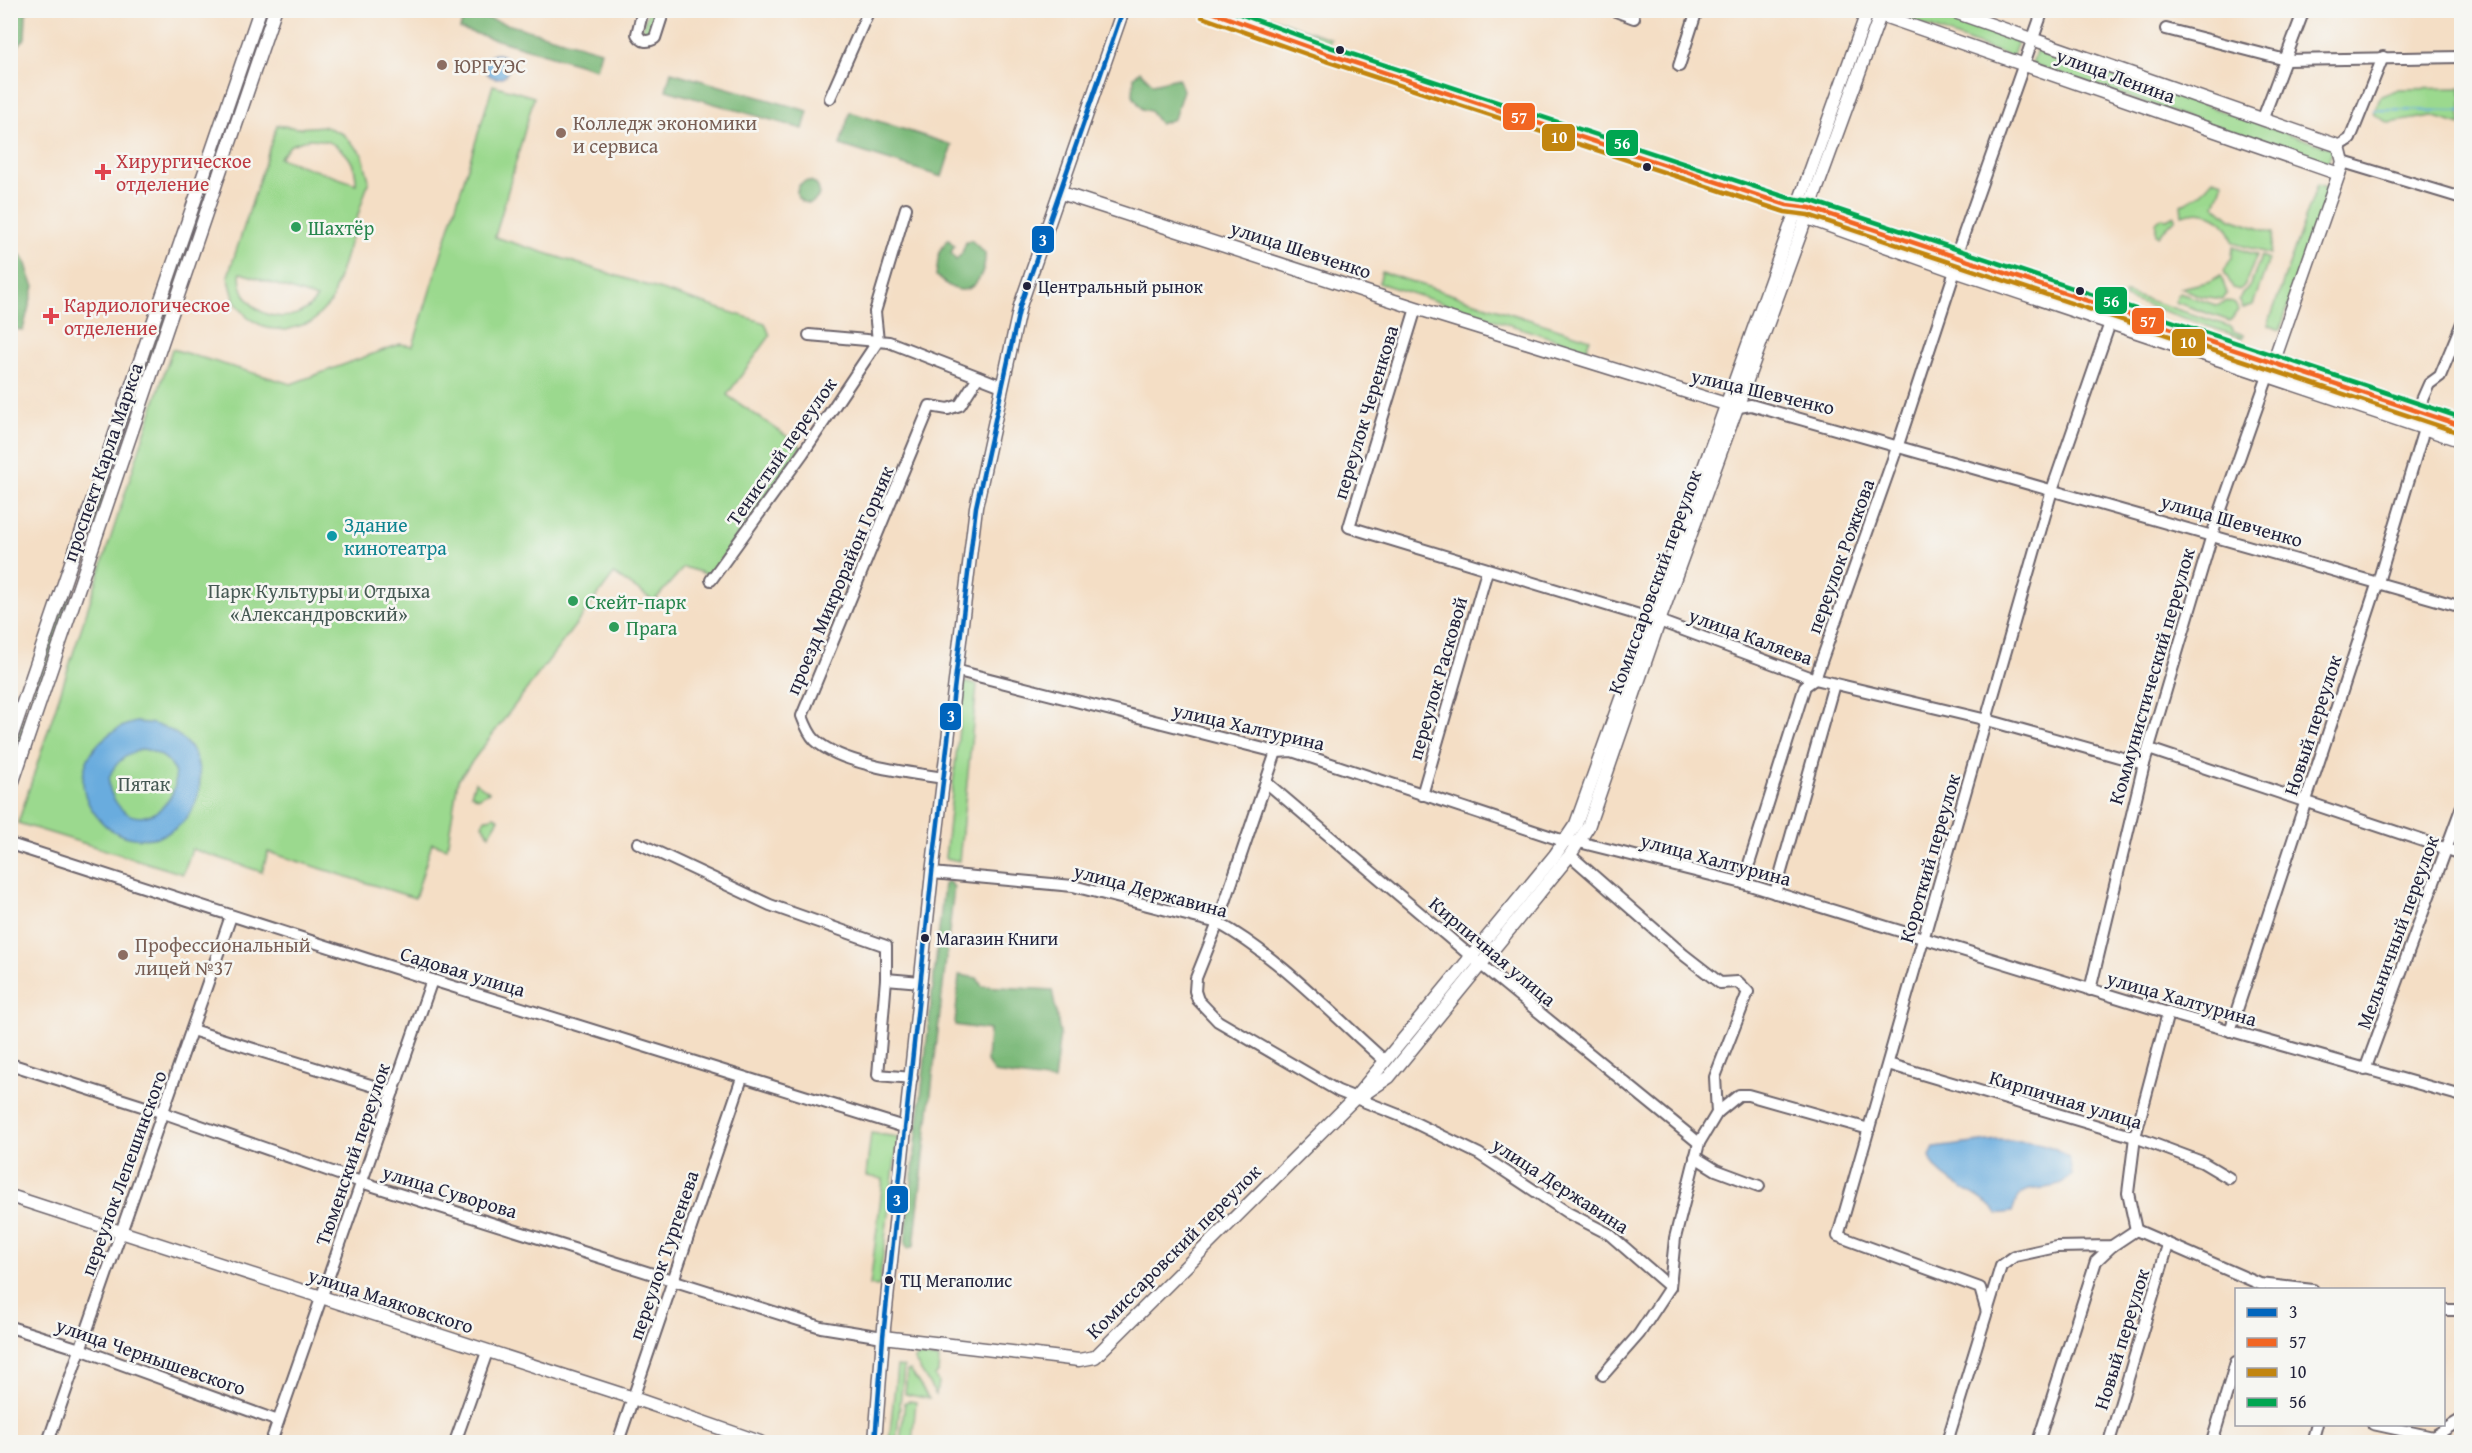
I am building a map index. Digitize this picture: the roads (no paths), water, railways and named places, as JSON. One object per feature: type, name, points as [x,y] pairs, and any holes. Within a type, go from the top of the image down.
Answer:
[{"type":"main road","name":"проспект Карла Маркса","points":[[10,741],[260,10]]},
{"type":"main road","name":"проспект Карла Маркса","points":[[10,790],[275,10]]},
{"type":"main road","points":[[875,1443],[883,1337],[932,873],[976,507],[1020,306],[1123,10]]},
{"type":"main road","points":[[1205,10],[1328,54],[1799,210],[1956,256],[2462,426]]},
{"type":"main road","name":"улица Ленина","points":[[1948,10],[2339,146]]},
{"type":"main road","name":"Комиссаровский переулок","points":[[1354,1099],[1371,1091],[1389,1077],[1576,824],[1733,406],[1799,210],[1875,12]]},
{"type":"main road","name":"улица Ленина","points":[[1875,12],[2341,168]]},
{"type":"main road","points":[[2339,146],[2341,168]]},
{"type":"main road","name":"Коммунистический переулок","points":[[2268,376],[2341,168]]},
{"type":"main road","name":"улица Шевченко","points":[[1061,193],[1416,308],[1733,406]]},
{"type":"main road","points":[[1799,210],[1955,271],[2462,441]]},
{"type":"main road","name":"Комиссаровский переулок","points":[[883,1337],[1079,1360],[1095,1357],[1354,1099],[1384,1061],[1570,855],[1588,827],[1654,620]]},
{"type":"main road","name":"улица Маяковского","points":[[10,1196],[633,1398],[760,1443]]},
{"type":"street","points":[[643,10],[637,34],[642,40],[647,41],[655,38],[664,10]]},
{"type":"street","points":[[830,98],[869,10]]},
{"type":"street","points":[[1613,10],[1634,18]]},
{"type":"street","points":[[1678,66],[1697,10]]},
{"type":"street","points":[[1956,256],[2043,10]]},
{"type":"street","points":[[2263,118],[2304,10]]},
{"type":"street","points":[[2166,29],[2286,60],[2462,57]]},
{"type":"street","points":[[2339,146],[2350,139],[2383,57]]},
{"type":"street","name":"улица Ленина","points":[[2341,168],[2462,198]]},
{"type":"street","points":[[878,341],[875,312],[906,208]]},
{"type":"street","name":"переулок Рожкова","points":[[1743,882],[1805,687],[1815,679],[1898,445],[1955,271]]},
{"type":"street","name":"переулок Черенкова","points":[[1349,527],[1416,308]]},
{"type":"street","name":"Короткий переулок","points":[[1987,1312],[1980,1288],[1838,1236],[2052,490],[2110,323]]},
{"type":"street","points":[[2417,411],[2428,384],[2440,376],[2462,323]]},
{"type":"street","points":[[809,335],[889,342],[1002,386]]},
{"type":"street","name":"Тенистый переулок","points":[[711,580],[809,445],[878,341]]},
{"type":"street","name":"Коммунистический переулок","points":[[2090,990],[2144,764],[2212,535],[2268,376]]},
{"type":"street","name":"проезд Микрорайон Горняк","points":[[944,778],[879,766],[841,755],[816,741],[802,716],[930,406],[948,409],[960,405],[978,377]]},
{"type":"street","name":"улица Шевченко","points":[[1733,406],[1751,405],[1898,445],[2462,607]]},
{"type":"street","name":"Новый переулок","points":[[2230,1031],[2378,582],[2424,429]]},
{"type":"street","name":"улица Каляева","points":[[1349,527],[1487,571],[1654,620],[1815,679],[1987,720],[2144,764]]},
{"type":"street","name":"переулок Расковой","points":[[1422,795],[1487,571]]},
{"type":"street","name":"улица Халтурина","points":[[958,671],[1276,752],[1292,751],[1564,841],[1579,842],[1743,882],[2168,1014],[2462,1095]]},
{"type":"street","points":[[1775,893],[1834,684]]},
{"type":"street","points":[[2149,749],[2462,854]]},
{"type":"street","points":[[1276,752],[1218,923],[1196,978],[1195,990],[1205,1010],[1218,1021],[1354,1099]]},
{"type":"street","name":"Кирпичная улица","points":[[1267,783],[1475,960],[1699,1143]]},
{"type":"street","name":"Мельничный переулок","points":[[2365,1070],[2462,806]]},
{"type":"street","points":[[638,843],[770,905],[885,946],[886,979],[878,1075],[912,1078]]},
{"type":"street","name":"Садовая улица","points":[[10,844],[741,1078],[906,1128]]},
{"type":"street","points":[[1570,855],[1684,955],[1720,982],[1738,982],[1748,992],[1715,1077],[1717,1113]]},
{"type":"street","name":"улица Державина","points":[[932,873],[1073,886],[1218,923],[1236,933],[1297,982],[1384,1061]]},
{"type":"street","name":"переулок Лепешинского","points":[[48,1443],[231,915]]},
{"type":"street","points":[[886,979],[921,982]]},
{"type":"street","name":"Тюменский переулок","points":[[271,1443],[432,980]]},
{"type":"street","points":[[2136,1230],[2127,1193],[2135,1137],[2168,1014]]},
{"type":"street","points":[[192,1030],[393,1092]]},
{"type":"street","name":"улица Суворова","points":[[10,1064],[164,1113],[361,1182],[821,1327],[883,1337]]},
{"type":"street","name":"Кирпичная улица","points":[[1888,1064],[2135,1137],[2202,1162],[2229,1178]]},
{"type":"street","name":"переулок Тургенева","points":[[618,1443],[741,1078]]},
{"type":"street","points":[[1603,1375],[1640,1334],[1670,1287],[1675,1238],[1695,1157],[1699,1143],[1717,1113],[1739,1095],[1748,1095],[1869,1129]]},
{"type":"street","name":"улица Державина","points":[[1354,1099],[1401,1116],[1479,1154],[1568,1213],[1609,1234],[1670,1287]]},
{"type":"street","points":[[1695,1157],[1716,1170],[1759,1185]]},
{"type":"street","points":[[2136,1230],[2259,1287],[2277,1288]]},
{"type":"street","points":[[2038,1443],[2096,1262],[2112,1246],[2136,1230]]},
{"type":"street","name":"Новый переулок","points":[[2109,1443],[2168,1245]]},
{"type":"street","points":[[1947,1443],[2001,1266],[2015,1256],[2056,1247],[2112,1246]]},
{"type":"street","points":[[2445,1310],[2462,1310]]},
{"type":"street","name":"улица Чернышевского","points":[[10,1327],[80,1349],[278,1421]]},
{"type":"street","points":[[455,1443],[487,1352]]},
{"type":"street","points":[[2212,1443],[2235,1365]]},
{"type":"street","points":[[2377,1426],[2432,1440],[2462,1419]]},
{"type":"street","points":[[2312,1443],[2317,1426]]},
{"type":"water","points":[[497,54],[502,55],[508,61],[508,71],[502,77],[497,78],[492,77],[486,71],[485,66],[486,61],[492,55]]},
{"type":"water","points":[[136,722],[166,729],[187,743],[197,763],[200,785],[194,807],[180,825],[160,836],[134,838],[120,834],[103,823],[89,804],[84,789],[83,774],[88,760],[95,747],[106,736]],"holes":[[[143,749],[164,758],[174,771],[175,786],[168,801],[156,812],[142,817],[127,813],[114,799],[110,790],[109,781],[115,767],[127,756]]]},
{"type":"water","points":[[1997,1140],[2034,1142],[2061,1151],[2069,1157],[2072,1174],[2054,1187],[2027,1191],[2016,1201],[2012,1212],[1997,1214],[1980,1198],[1940,1173],[1930,1156],[1934,1148]]},
{"type":"waterway","points":[[2374,110],[2462,111]]},
{"type":"place","name":"ЮРГУЭС","points":[[442,65]]},
{"type":"place","name":"Колледж экономики и сервиса","points":[[561,133]]},
{"type":"place","name":"Хирургическое отделение","points":[[103,172]]},
{"type":"place","name":"Шахтёр","points":[[296,227]]},
{"type":"place","name":"Центральный рынок","points":[[1027,286]]},
{"type":"place","name":"Кардиологическое отделение","points":[[51,316]]},
{"type":"place","name":"Здание кинотеатра","points":[[332,536]]},
{"type":"place","name":"Скейт-парк","points":[[573,601]]},
{"type":"place","name":"Прага","points":[[614,627]]},
{"type":"place","name":"Магазин Книги","points":[[925,938]]},
{"type":"place","name":"Профессиональный лицей №37","points":[[123,955]]},
{"type":"place","name":"ТЦ Мегаполис","points":[[889,1280]]},
{"type":"park label","name":"Парк Культуры и Отдыха «Александровский»","points":[[319,602]]},
{"type":"park label","name":"Пятак","points":[[144,783]]}]
